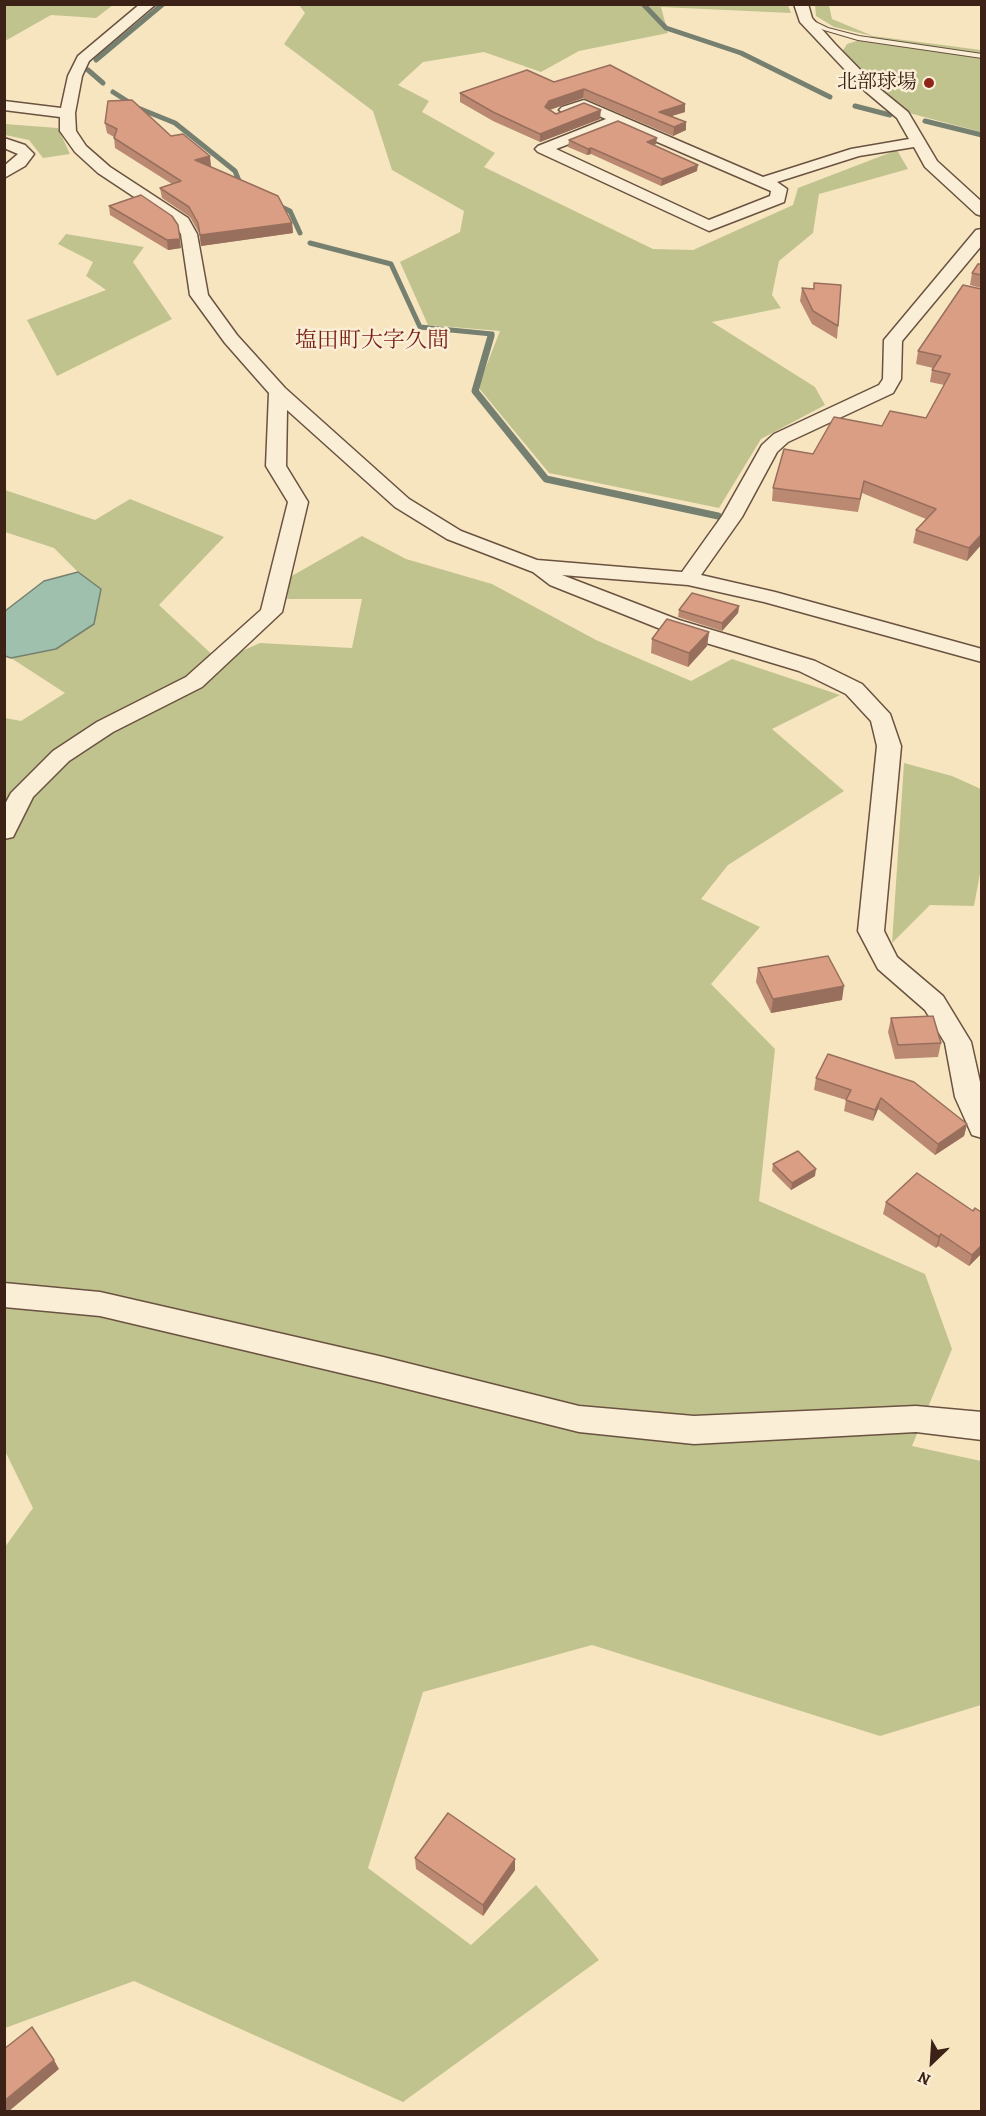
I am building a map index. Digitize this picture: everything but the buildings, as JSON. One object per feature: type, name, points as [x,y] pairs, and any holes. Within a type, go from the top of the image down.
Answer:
[{"type":"street","points":[[149,4],[83,58],[75,76],[67,113],[68,131],[80,148],[104,170],[182,221],[189,234],[199,295],[231,339],[278,392],[402,503],[454,535],[534,566],[557,581],[671,625],[807,666],[855,689],[882,718],[889,746],[871,931],[887,963],[934,1003],[957,1042],[969,1097],[981,1128]]},
{"type":"street","points":[[803,12],[830,48],[870,88],[903,115],[931,164],[981,211]]},
{"type":"street","points":[[555,115],[584,104],[619,119],[778,189],[778,199],[709,226],[543,149],[619,119]]},
{"type":"street","points":[[4,105],[67,113]]},
{"type":"street","points":[[762,182],[857,152],[918,142]]},
{"type":"street","points":[[4,143],[20,148],[26,154],[19,163],[4,173]]},
{"type":"street","points":[[688,579],[732,517],[768,449],[781,438],[886,388],[892,380],[893,340],[981,234]]},
{"type":"street","points":[[939,285],[960,290]]},
{"type":"street","points":[[4,831],[24,793],[61,756],[105,727],[194,682],[271,612],[298,502],[276,466],[278,392]]},
{"type":"street","points":[[534,566],[688,579],[768,596],[981,656]]},
{"type":"street","points":[[4,1295],[100,1304],[579,1419],[694,1430],[916,1419],[981,1426]]},
{"type":"lane","points":[[803,12],[826,29],[858,38],[981,56]]},
{"type":"lane","points":[[830,48],[839,41],[858,38]]},
{"type":"shaded area","points":[[5,4],[113,5],[96,18],[51,15],[5,41]]},
{"type":"shaded area","points":[[299,5],[788,5],[791,13],[661,7],[668,33],[579,51],[541,72],[484,52],[423,62],[398,85],[429,101],[422,112],[495,153],[484,167],[653,249],[693,250],[793,205],[798,188],[897,150],[908,169],[819,194],[813,233],[779,261],[772,295],[781,308],[712,322],[815,387],[825,405],[761,439],[719,508],[549,473],[478,387],[500,331],[428,325],[400,262],[460,232],[464,211],[392,170],[373,111],[284,44],[305,13]]},
{"type":"shaded area","name":"北部球場","points":[[815,5],[829,5],[832,19],[873,36],[981,50],[981,132],[909,113],[842,52],[847,44],[872,36],[834,27],[816,16]]},
{"type":"shaded area","points":[[5,124],[58,128],[70,154],[43,158],[29,140],[5,135]]},
{"type":"shaded area","points":[[66,234],[144,247],[133,262],[172,319],[57,376],[27,320],[106,290],[86,276],[93,262],[58,244]]},
{"type":"shaded area","points":[[5,490],[95,520],[130,499],[224,537],[159,605],[219,661],[260,643],[352,648],[362,599],[287,599],[290,577],[362,536],[406,559],[492,584],[596,640],[691,681],[732,659],[840,695],[772,729],[844,791],[728,865],[701,899],[760,927],[711,984],[775,1049],[759,1201],[925,1274],[952,1349],[912,1446],[981,1461],[981,1705],[880,1736],[592,1645],[423,1692],[368,1868],[471,1945],[536,1885],[599,1960],[403,2102],[134,1981],[5,2028],[5,1547],[33,1508],[5,1451],[5,718],[21,721],[65,693],[11,658],[56,649],[101,589],[78,572],[54,548],[5,532]]},
{"type":"shaded area","points":[[78,572],[101,589],[94,624],[56,649],[11,658],[5,656],[5,611],[44,581]]},
{"type":"shaded area","points":[[904,763],[952,776],[981,789],[981,868],[974,906],[930,905],[892,943]]},
{"type":"waterway","points":[[96,60],[163,4]]},
{"type":"waterway","points":[[643,4],[666,28],[741,53],[830,97]]},
{"type":"waterway","points":[[88,70],[103,83]]},
{"type":"waterway","points":[[113,92],[138,108],[175,123],[235,171],[242,188]]},
{"type":"waterway","points":[[855,106],[890,115]]},
{"type":"waterway","points":[[925,121],[982,135]]},
{"type":"waterway","points":[[273,203],[290,211],[300,233]]},
{"type":"waterway","points":[[310,243],[391,264],[420,327],[492,334],[491,338]]},
{"type":"waterway","points":[[491,336],[475,391],[546,479],[718,516]]},
{"type":"place","name":"北部球場","points":[[929,83]]},
{"type":"district","name":"塩田町大字久間","points":[[372,342]]}]
